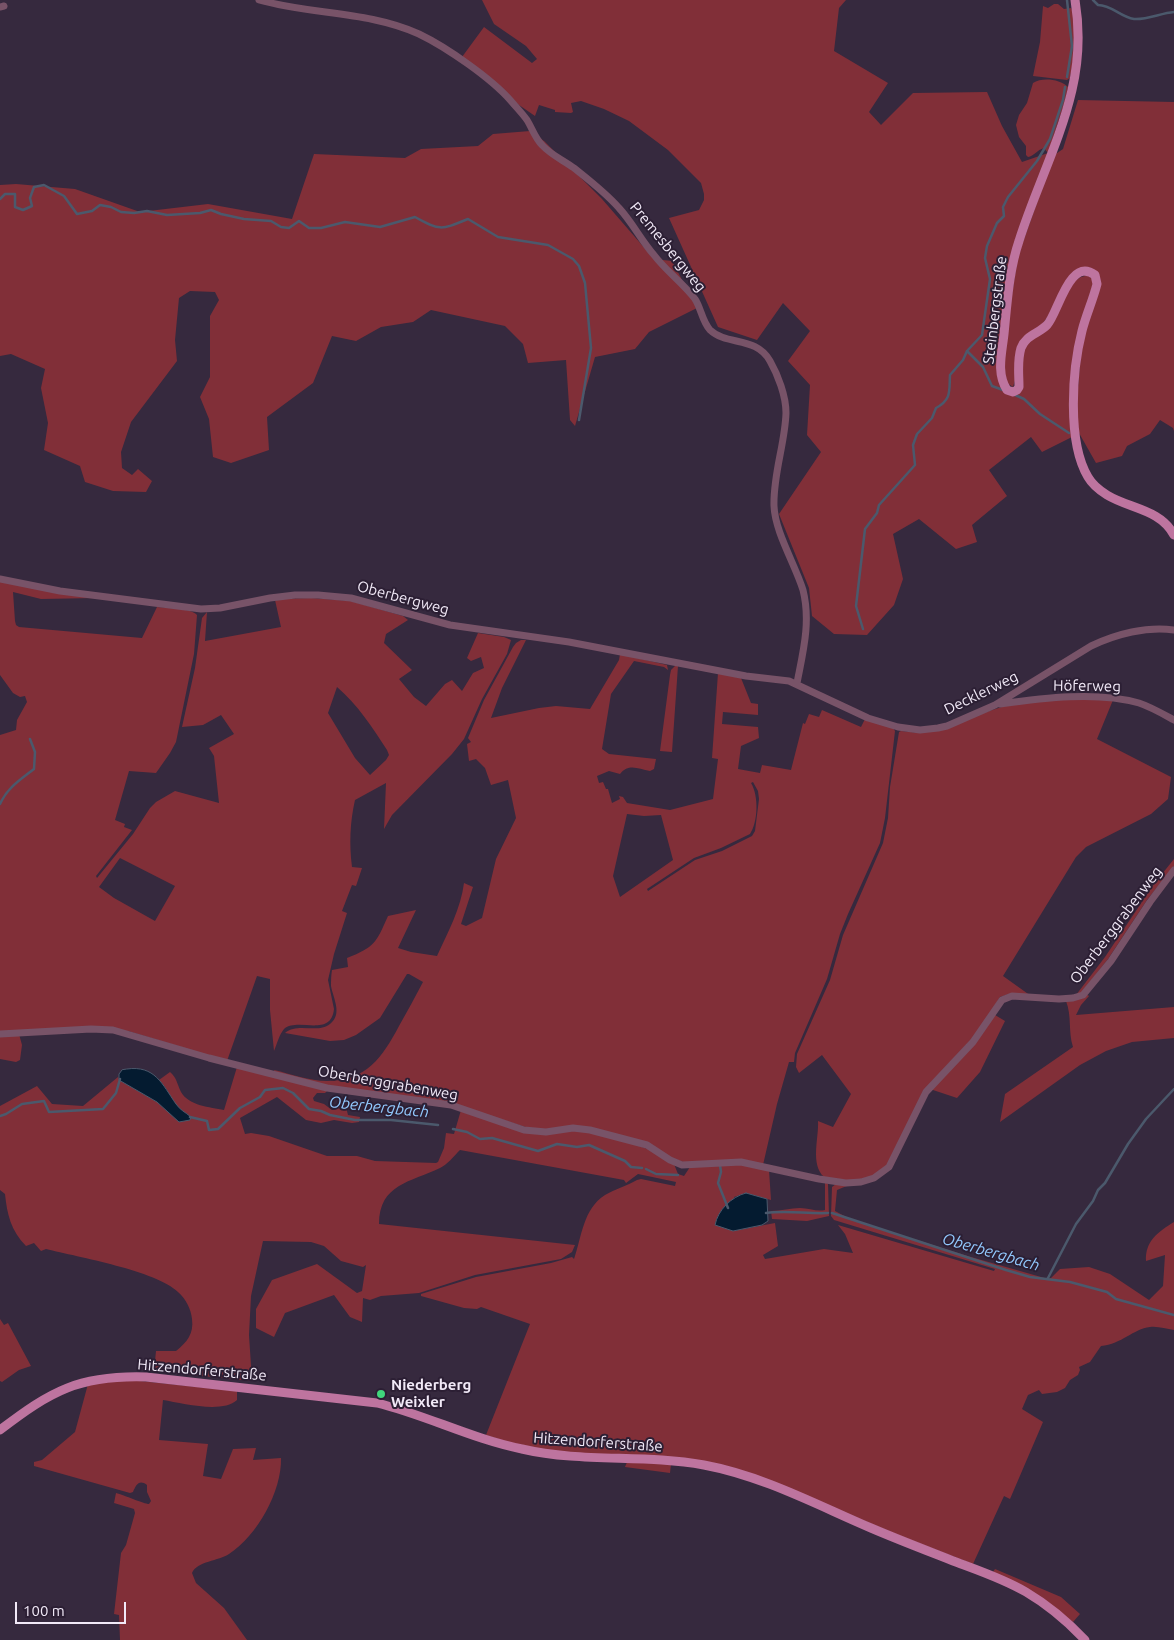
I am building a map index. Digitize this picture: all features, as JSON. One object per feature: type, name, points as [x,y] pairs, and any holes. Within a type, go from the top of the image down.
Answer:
[{"type":"main road","name":"Steinbergstraße","points":[[1075,0],[1078,49],[1074,84],[1058,136],[1018,243],[1007,306],[1000,364],[1001,375],[1007,390],[1013,392],[1017,390],[1019,387],[1018,359],[1023,343],[1031,335],[1047,325],[1064,289],[1071,280],[1084,272],[1095,275],[1097,284],[1080,340],[1075,383],[1074,425],[1081,463],[1091,482],[1100,490],[1113,498],[1154,515],[1164,522],[1174,535]]},
{"type":"main road","name":"Hitzendorferstraße","points":[[0,1430],[38,1402],[72,1386],[109,1378],[146,1377],[377,1403],[522,1450],[546,1454],[674,1461],[705,1466],[763,1481],[894,1538],[1010,1584],[1054,1610],[1085,1640]]},
{"type":"street","name":"Premesbergweg","points":[[259,0],[296,9],[369,18],[401,27],[426,38],[472,68],[511,100],[527,121],[538,141],[548,151],[573,167],[621,211],[654,256],[696,300],[706,324],[712,332],[754,345],[764,353],[777,377],[786,410],[777,472],[775,514],[802,589],[806,610],[805,639],[797,683]]},
{"type":"street","name":"Oberbergweg","points":[[0,579],[60,591],[201,609],[220,608],[284,596],[336,596],[364,601],[450,625],[602,648],[701,668],[797,683]]},
{"type":"street","name":"Decklerweg","points":[[797,683],[868,718],[911,729],[938,728],[995,705],[1098,642],[1126,633],[1174,630]]},
{"type":"street","name":"Höferweg","points":[[995,705],[1050,698],[1113,698],[1148,706],[1174,720]]},
{"type":"street","name":"Oberberggrabenweg","points":[[0,1034],[91,1029],[112,1030],[209,1058],[327,1088],[451,1106],[524,1130],[546,1132],[573,1128],[590,1130],[646,1145],[682,1165],[741,1162],[831,1181],[860,1182],[874,1178],[889,1167],[926,1092],[969,1047],[1002,1000],[1012,996],[1059,999],[1082,995],[1110,961],[1174,870]]},
{"type":"shaded area","points":[[482,0],[846,0],[839,8],[834,51],[888,83],[869,112],[881,125],[913,93],[987,92],[1002,126],[1022,162],[1048,153],[1020,228],[997,364],[1013,395],[1021,369],[1024,349],[1073,282],[1089,275],[1094,281],[1082,319],[1072,437],[1042,452],[1031,437],[989,470],[1007,496],[972,525],[977,542],[956,549],[919,519],[893,534],[903,579],[894,605],[867,635],[834,634],[812,616],[809,588],[779,514],[821,452],[807,435],[810,385],[788,361],[810,331],[783,303],[757,340],[718,327],[669,218],[699,210],[704,200],[701,183],[668,150],[629,121],[604,109],[581,101],[571,103],[573,112],[571,113],[555,112],[555,110],[539,105],[535,116],[519,105],[462,57],[484,27],[532,63],[537,59],[526,46],[494,24]]},
{"type":"shaded area","points":[[1058,4],[1064,9],[1071,8],[1073,12],[1075,49],[1070,78],[1067,80],[1033,76],[1040,42],[1043,6],[1048,8]]},
{"type":"shaded area","points":[[1041,80],[1060,82],[1068,87],[1048,153],[1044,148],[1028,157],[1026,155],[1026,146],[1019,137],[1016,125],[1019,115],[1027,103],[1033,83]]},
{"type":"shaded area","points":[[1078,100],[1174,102],[1174,431],[1173,428],[1160,420],[1150,434],[1127,446],[1122,456],[1096,463],[1079,433],[1076,411],[1082,341],[1100,285],[1081,270],[1045,323],[1029,333],[1013,387],[1007,383],[1003,372],[1018,256],[1054,155],[1063,149]]},
{"type":"shaded area","points":[[530,131],[544,141],[602,199],[654,259],[672,261],[697,308],[649,332],[635,349],[595,357],[575,426],[570,420],[566,360],[528,363],[523,344],[505,326],[431,310],[413,322],[381,327],[356,341],[332,336],[313,383],[267,417],[269,450],[231,463],[213,457],[209,419],[200,397],[210,377],[210,316],[219,300],[215,292],[190,291],[179,298],[175,340],[177,361],[131,422],[121,452],[122,468],[132,475],[138,469],[152,481],[146,492],[113,491],[85,482],[80,466],[44,450],[48,423],[41,388],[45,369],[11,354],[0,356],[0,185],[16,184],[75,189],[140,212],[208,204],[292,219],[314,154],[405,158],[421,149],[478,146],[493,134]]},
{"type":"shaded area","points":[[0,581],[96,598],[41,599],[13,592],[15,621],[19,627],[142,638],[157,607],[184,610],[197,615],[194,654],[176,742],[156,773],[129,771],[115,820],[125,824],[124,827],[132,830],[96,876],[97,878],[156,802],[175,791],[219,803],[214,756],[209,748],[234,734],[221,715],[203,725],[182,727],[195,668],[202,618],[207,612],[205,641],[281,627],[275,600],[278,599],[311,598],[351,601],[403,616],[408,620],[386,634],[384,643],[412,670],[399,679],[414,697],[426,706],[445,684],[452,680],[462,691],[473,673],[484,668],[481,657],[471,661],[467,658],[478,633],[511,640],[507,654],[482,699],[464,739],[452,754],[392,815],[384,829],[386,783],[355,800],[350,833],[351,858],[352,867],[362,868],[356,886],[352,885],[342,911],[347,913],[328,980],[334,1009],[332,1018],[327,1023],[321,1025],[297,1025],[284,1029],[274,1051],[270,1010],[270,979],[257,976],[227,1061],[128,1031],[0,1032],[0,735],[16,730],[17,720],[27,702],[25,696],[20,697],[13,693],[0,675]],"holes":[[[337,687],[352,701],[389,755],[370,775],[355,758],[328,713]],[[120,858],[175,886],[155,921],[114,898],[99,887]]]},
{"type":"shaded area","points":[[526,640],[502,688],[491,718],[556,706],[590,709],[619,660],[620,654],[667,665],[668,670],[664,667],[634,661],[611,694],[602,749],[609,754],[656,759],[654,769],[650,771],[630,768],[620,774],[609,771],[597,776],[599,783],[603,782],[606,789],[608,789],[612,803],[620,799],[619,796],[623,797],[627,803],[670,810],[713,799],[718,759],[712,758],[718,673],[741,678],[751,703],[758,704],[758,715],[723,712],[722,724],[758,727],[759,738],[741,746],[738,769],[760,773],[762,765],[791,770],[803,723],[805,724],[809,714],[819,717],[822,710],[861,727],[865,719],[893,728],[895,731],[885,818],[880,843],[840,934],[827,979],[795,1053],[794,1062],[789,1062],[763,1165],[686,1163],[590,1128],[535,1130],[459,1106],[336,1087],[275,1073],[274,1070],[314,1080],[341,1080],[352,1077],[371,1066],[386,1048],[423,982],[409,974],[407,974],[380,1018],[356,1035],[344,1040],[330,1041],[285,1033],[296,1028],[325,1027],[334,1020],[337,1011],[331,986],[332,970],[348,967],[347,958],[364,951],[374,943],[388,916],[416,910],[398,948],[437,956],[457,911],[464,883],[473,887],[461,924],[466,926],[482,918],[496,859],[516,818],[508,780],[491,785],[485,768],[476,759],[469,761],[467,744],[471,742],[468,738],[484,700],[516,643]],"holes":[[[753,782],[758,791],[759,799],[755,831],[752,836],[722,851],[695,860],[648,891],[647,889],[694,858],[750,834],[756,816],[754,788],[751,783]],[[627,814],[661,815],[673,860],[620,897],[613,876]]]},
{"type":"shaded area","points":[[678,666],[672,752],[660,751],[670,675],[671,670]]},
{"type":"shaded area","points":[[1050,700],[1113,700],[1097,739],[1171,777],[1168,799],[1151,814],[1086,847],[1076,857],[1003,976],[1031,996],[1009,994],[1000,997],[980,1030],[927,1087],[887,1165],[873,1176],[853,1181],[824,1177],[817,1165],[816,1158],[818,1121],[833,1127],[851,1094],[822,1055],[799,1073],[796,1067],[797,1054],[830,980],[843,935],[883,843],[899,732],[920,733],[1008,705]]},
{"type":"shaded area","points":[[1174,859],[1174,866],[1147,900],[1108,959],[1081,993],[1076,995],[1105,957],[1154,884]]},
{"type":"shaded area","points":[[1086,994],[1089,996],[1081,1005],[1076,1015],[1174,1007],[1174,1038],[1132,1042],[1106,1051],[1080,1065],[1000,1122],[1005,1094],[1073,1047],[1066,1001]]},
{"type":"shaded area","points":[[995,1015],[1005,1021],[980,1072],[957,1098],[930,1089]]},
{"type":"shaded area","points":[[19,1034],[22,1045],[20,1060],[16,1062],[0,1059],[0,1035]]},
{"type":"shaded area","points":[[237,1067],[327,1091],[325,1093],[317,1093],[313,1098],[314,1101],[324,1104],[332,1110],[337,1109],[340,1103],[345,1103],[348,1115],[360,1117],[359,1122],[352,1123],[334,1120],[321,1123],[306,1120],[277,1097],[240,1118],[245,1134],[269,1136],[327,1156],[357,1156],[375,1161],[436,1163],[444,1148],[446,1133],[454,1134],[461,1110],[524,1132],[573,1129],[641,1145],[674,1164],[678,1174],[684,1176],[690,1167],[735,1163],[769,1170],[771,1200],[746,1193],[734,1197],[733,1231],[775,1223],[778,1246],[763,1255],[765,1259],[824,1249],[853,1253],[845,1234],[838,1225],[994,1271],[995,1269],[834,1220],[831,1216],[832,1187],[836,1184],[849,1185],[837,1190],[835,1211],[850,1219],[1048,1279],[1060,1269],[1089,1267],[1110,1274],[1149,1300],[1163,1286],[1165,1255],[1146,1261],[1146,1254],[1150,1243],[1158,1233],[1174,1222],[1174,1330],[1156,1327],[1144,1328],[1108,1345],[1101,1346],[1090,1362],[1079,1367],[1078,1375],[1070,1380],[1065,1388],[1057,1392],[1042,1394],[1039,1390],[1028,1395],[1022,1409],[1043,1422],[1010,1499],[1004,1496],[973,1564],[903,1537],[753,1474],[546,1450],[507,1442],[486,1435],[530,1324],[481,1307],[477,1309],[464,1308],[421,1296],[421,1294],[476,1277],[551,1263],[572,1257],[574,1259],[588,1215],[605,1195],[641,1179],[675,1186],[676,1182],[638,1174],[626,1183],[624,1180],[460,1150],[443,1167],[408,1181],[391,1192],[384,1200],[380,1211],[379,1224],[575,1245],[572,1252],[561,1259],[475,1275],[419,1293],[381,1296],[370,1300],[363,1298],[362,1322],[350,1317],[334,1295],[285,1313],[274,1337],[256,1328],[256,1309],[272,1280],[317,1264],[357,1293],[362,1291],[366,1265],[363,1267],[341,1261],[324,1246],[311,1242],[263,1241],[251,1296],[249,1335],[252,1381],[154,1371],[156,1351],[176,1351],[191,1333],[191,1315],[186,1301],[168,1284],[135,1271],[46,1249],[41,1251],[34,1243],[26,1246],[13,1228],[5,1194],[0,1190],[0,1106],[37,1086],[52,1104],[83,1106],[118,1077],[119,1080],[157,1102],[179,1122],[188,1114],[179,1108],[159,1080],[170,1072],[176,1079],[181,1092],[189,1100],[200,1105],[224,1110]]},
{"type":"shaded area","points":[[825,1182],[828,1184],[829,1216],[807,1221],[772,1219],[771,1211],[800,1208],[825,1210]]},
{"type":"shaded area","points":[[0,1319],[4,1325],[8,1323],[31,1366],[19,1370],[2,1382],[0,1381]]},
{"type":"shaded area","points":[[130,1380],[237,1391],[237,1400],[222,1406],[191,1405],[163,1400],[159,1440],[208,1444],[203,1476],[221,1479],[233,1449],[256,1448],[253,1460],[281,1458],[280,1471],[272,1498],[266,1512],[249,1536],[229,1554],[198,1566],[192,1573],[196,1583],[224,1608],[247,1640],[120,1640],[119,1615],[114,1614],[121,1553],[126,1545],[135,1513],[134,1509],[114,1503],[116,1493],[149,1504],[151,1501],[147,1492],[147,1485],[140,1483],[130,1493],[34,1466],[34,1462],[42,1460],[75,1432],[88,1384]]},
{"type":"shaded area","points":[[627,1462],[671,1464],[670,1473],[625,1467]]},
{"type":"shaded area","points":[[995,1569],[1061,1597],[1080,1614],[1073,1622],[993,1572]]},
{"type":"water","points":[[122,1070],[144,1070],[151,1073],[162,1083],[178,1106],[191,1117],[190,1120],[179,1122],[157,1102],[119,1080],[119,1074]]},
{"type":"water","points":[[746,1193],[767,1199],[768,1221],[762,1225],[733,1231],[715,1225],[722,1209],[730,1201]]},
{"type":"waterway","points":[[1067,0],[1072,46],[1067,77]]},
{"type":"waterway","points":[[1093,0],[1098,5],[1108,7],[1134,19],[1174,12]]},
{"type":"waterway","points":[[863,629],[856,606],[865,529],[877,513],[879,505],[915,465],[913,445],[917,434],[932,418],[936,408],[947,398],[950,375],[963,360],[967,351],[982,335],[990,279],[985,258],[987,246],[997,223],[1004,216],[1003,207],[1008,197],[1037,161],[1050,139],[1063,100],[1065,87]]},
{"type":"waterway","points":[[0,199],[5,194],[15,194],[15,207],[23,210],[32,206],[30,198],[34,187],[44,185],[64,196],[77,214],[92,211],[100,205],[111,207],[121,212],[147,211],[167,215],[200,213],[211,210],[244,219],[271,221],[281,227],[289,228],[299,221],[309,228],[321,228],[345,222],[380,227],[415,217],[436,227],[446,227],[468,219],[498,237],[548,245],[573,259],[579,266],[585,283],[591,348],[579,420]]},
{"type":"waterway","points":[[967,351],[983,367],[992,386],[1003,390]]},
{"type":"waterway","points":[[1013,394],[1024,399],[1040,414],[1069,433]]},
{"type":"waterway","points":[[0,804],[10,789],[34,769],[35,752],[30,739]]},
{"type":"waterway","name":"Oberbergbach","points":[[0,1116],[22,1104],[44,1101],[49,1112],[103,1109],[116,1093],[120,1079]]},
{"type":"waterway","name":"Oberbergbach","points":[[190,1117],[207,1121],[209,1130],[218,1129],[240,1108],[260,1097],[265,1090],[283,1088],[293,1093],[309,1109],[330,1115],[355,1120],[391,1120],[438,1125]]},
{"type":"waterway","points":[[1048,1278],[1076,1224],[1093,1201],[1098,1190],[1105,1183],[1128,1144],[1146,1119],[1174,1089]]},
{"type":"waterway","name":"Oberbergbach","points":[[453,1129],[467,1132],[480,1139],[492,1138],[538,1151],[557,1144],[577,1147],[589,1145],[625,1161],[631,1167],[642,1168]]},
{"type":"waterway","name":"Oberbergbach","points":[[718,1165],[720,1165],[721,1172],[718,1183],[728,1208]]},
{"type":"waterway","name":"Oberbergbach","points":[[646,1169],[656,1174],[678,1175]]},
{"type":"waterway","name":"Oberbergbach","points":[[766,1213],[828,1213]]},
{"type":"waterway","name":"Oberbergbach","points":[[832,1213],[1006,1270],[1030,1277],[1070,1282],[1107,1292],[1116,1299],[1174,1315]]},
{"type":"place","name":"Niederberg Weixler","points":[[381,1394]]}]
